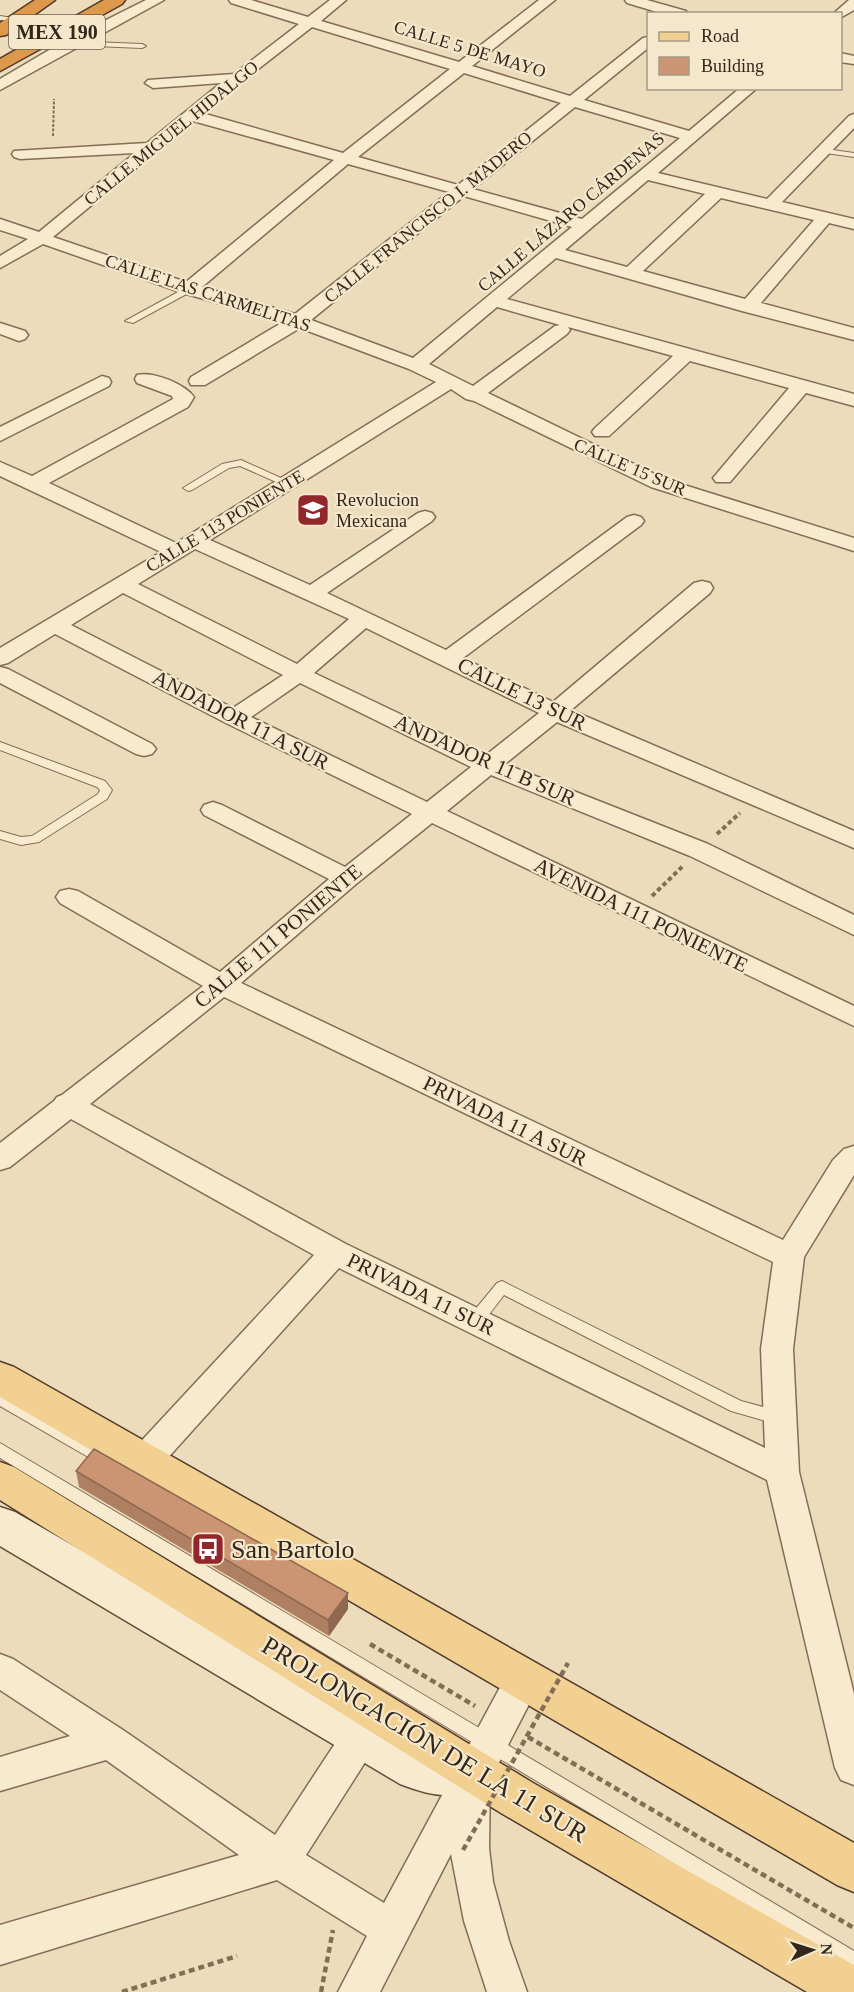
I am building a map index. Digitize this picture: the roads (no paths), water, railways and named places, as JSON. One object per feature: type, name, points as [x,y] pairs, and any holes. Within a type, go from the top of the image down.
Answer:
[{"type":"highway","points":[[14,17],[34,0]]},
{"type":"highway","name":"MEX 190","points":[[0,31],[14,17],[46,0]]},
{"type":"highway","name":"MEX 190","points":[[1,65],[116,0]]},
{"type":"main road","name":"PROLONGACIÓN DE LA 11 SUR","points":[[0,1378],[134,1465],[501,1722],[854,1992]]},
{"type":"main road","name":"PROLONGACIÓN DE LA 11 SUR","points":[[0,1479],[368,1724]]},
{"type":"main road","name":"PROLONGACIÓN DE LA 11 SUR","points":[[501,1722],[854,1869]]},
{"type":"street","points":[[0,85],[71,43],[157,0]]},
{"type":"street","name":"CALLE MIGUEL HIDALGO","points":[[0,263],[40,239],[190,115],[339,0]]},
{"type":"street","points":[[189,289],[460,66],[548,0]]},
{"type":"street","points":[[632,0],[684,11]]},
{"type":"street","name":"CALLE 5 DE MAYO","points":[[242,1],[692,137]]},
{"type":"street","points":[[842,12],[854,3]]},
{"type":"street","name":"CALLE FRANCISCO I. MADERO","points":[[198,381],[298,321],[647,42]]},
{"type":"street","points":[[153,83],[237,78]]},
{"type":"street","name":"CALLE LÁZARO CÁRDENAS","points":[[416,365],[748,90]]},
{"type":"street","points":[[190,115],[585,225]]},
{"type":"street","points":[[772,203],[854,119]]},
{"type":"street","points":[[20,154],[153,147]]},
{"type":"street","points":[[646,175],[854,224]]},
{"type":"street","points":[[630,274],[717,192]]},
{"type":"street","points":[[748,307],[826,216]]},
{"type":"street","name":"CALLE LAS CARMELITAS","points":[[0,224],[189,289],[298,321],[416,365]]},
{"type":"street","points":[[553,252],[748,307],[854,334]]},
{"type":"street","points":[[494,301],[854,400]]},
{"type":"street","points":[[0,328],[19,335]]},
{"type":"street","points":[[473,395],[561,330]]},
{"type":"street","points":[[602,432],[686,354]]},
{"type":"street","name":"CALLE 15 SUR","points":[[416,365],[473,395],[658,483],[854,545]]},
{"type":"street","points":[[32,484],[181,402],[183,397],[179,392],[144,379]]},
{"type":"street","points":[[0,435],[102,382]]},
{"type":"street","name":"CALLE 113 PONIENTE","points":[[0,658],[186,546],[449,382]]},
{"type":"street","points":[[723,478],[802,385]]},
{"type":"street","name":"CALLE 13 SUR","points":[[0,468],[32,484],[312,594],[448,658],[555,712],[854,840]]},
{"type":"street","points":[[312,594],[425,517]]},
{"type":"street","points":[[448,658],[634,521]]},
{"type":"street","name":"ANDADOR 11 B SUR","points":[[121,584],[298,674],[489,766],[699,850],[854,926]]},
{"type":"street","name":"CALLE 111 PONIENTE","points":[[0,1159],[67,1104],[222,985],[347,878],[489,766],[702,588]]},
{"type":"street","points":[[234,718],[298,674],[364,618]]},
{"type":"street","name":"ANDADOR 11 A SUR","points":[[55,625],[234,718],[429,813]]},
{"type":"street","points":[[0,674],[144,749]]},
{"type":"street","points":[[213,810],[347,878]]},
{"type":"street","name":"AVENIDA 111 PONIENTE","points":[[429,813],[854,1017]]},
{"type":"street","name":"PRIVADA 11 A SUR","points":[[69,897],[222,985],[789,1256]]},
{"type":"street","name":"PRIVADA 11 SUR","points":[[67,1104],[335,1252],[782,1472]]},
{"type":"street","points":[[854,1157],[843,1168],[789,1256],[777,1349],[782,1472],[854,1768]]},
{"type":"street","points":[[134,1465],[335,1252]]},
{"type":"street","points":[[0,1525],[368,1724],[416,1769],[438,1775],[501,1722]]},
{"type":"street","points":[[0,1670],[110,1742],[280,1861],[390,1928]]},
{"type":"street","points":[[358,1992],[501,1722]]},
{"type":"street","points":[[501,1722],[470,1849],[484,1922],[497,1969],[507,1992]]},
{"type":"street","points":[[0,1946],[280,1861],[368,1724]]},
{"type":"street","points":[[0,1774],[110,1742]]},
{"type":"lane","points":[[71,43],[142,46]]},
{"type":"lane","points":[[822,150],[854,155]]},
{"type":"lane","points":[[130,321],[189,289]]},
{"type":"lane","points":[[188,488],[226,466],[241,463],[287,483]]},
{"type":"lane","points":[[0,746],[101,784],[106,790],[103,796],[35,839],[21,841],[0,835]]},
{"type":"lane","points":[[475,1321],[502,1287],[737,1406],[780,1418]]},
{"type":"lane","points":[[0,1398],[134,1465]]},
{"type":"lane","points":[[0,1450],[501,1722],[854,1887]]},
{"type":"lane","points":[[217,1522],[501,1722],[854,1962]]},
{"type":"place","name":"Revolucion Mexicana","points":[[313,510]]},
{"type":"place","name":"San Bartolo","points":[[208,1549]]}]
